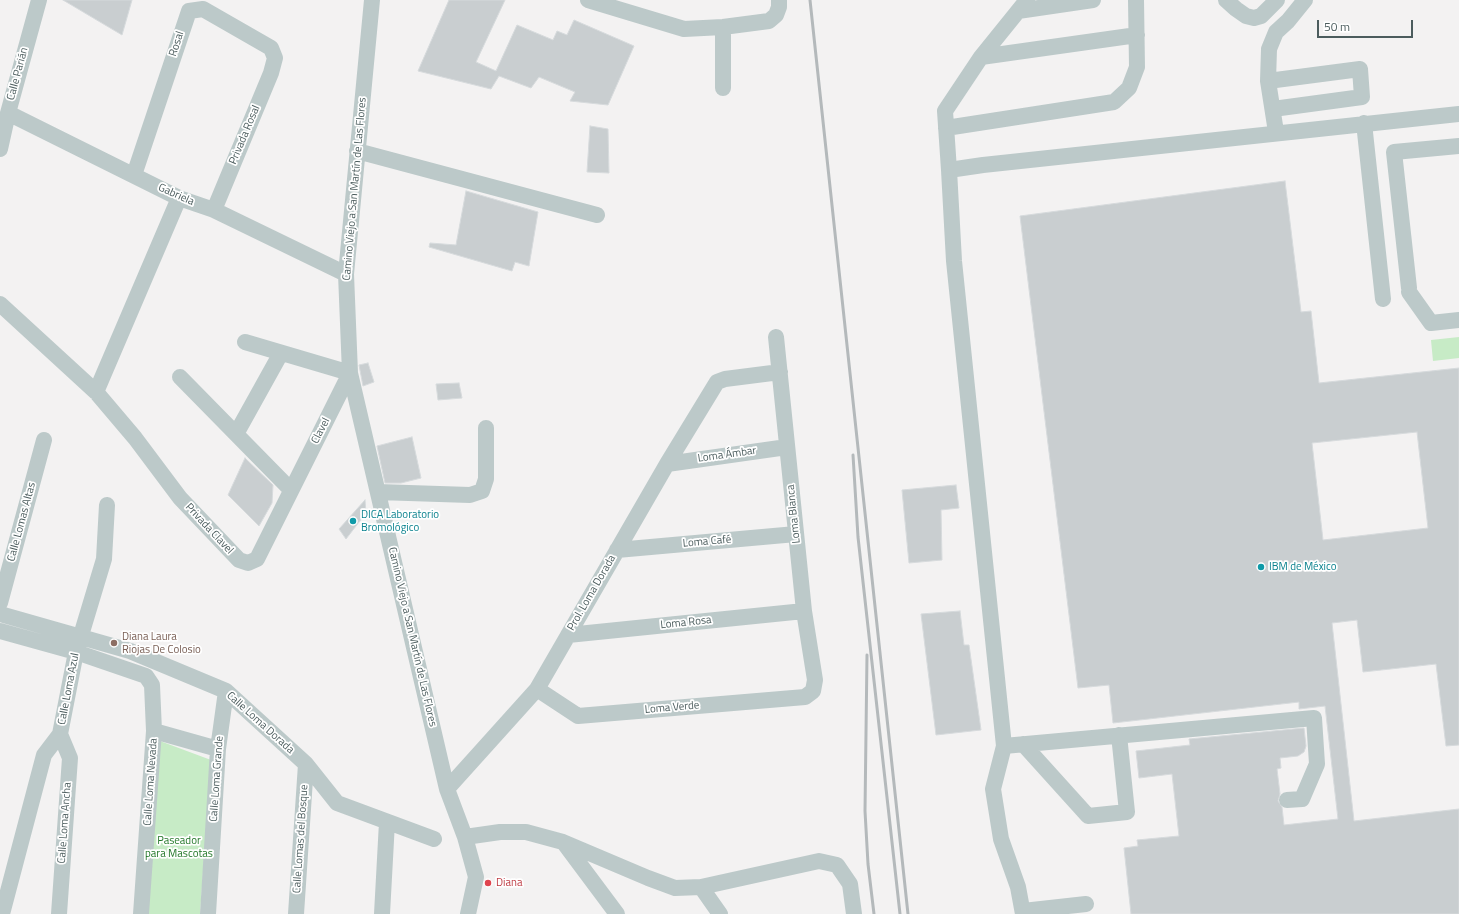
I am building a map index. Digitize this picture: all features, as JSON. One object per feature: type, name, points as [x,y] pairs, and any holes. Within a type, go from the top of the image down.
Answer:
[{"type":"street","name":"Calle Parián","points":[[0,147],[8,113],[7,92],[38,0]]},
{"type":"street","name":"Camino Viejo a San Martín de Las Flores","points":[[372,0],[346,274],[350,373],[447,789],[465,837],[476,877],[468,914]]},
{"type":"street","points":[[588,0],[684,29],[723,27],[769,21],[776,16],[779,8],[779,0]]},
{"type":"street","points":[[1086,904],[1023,913],[1018,887],[1002,839],[993,789],[1004,746],[954,261],[945,111],[981,57],[1023,6],[1093,0]]},
{"type":"street","points":[[946,128],[1114,102],[1129,88],[1137,67],[1136,0]]},
{"type":"street","points":[[1226,0],[1246,16],[1254,18],[1261,16],[1271,2],[1288,21]]},
{"type":"street","points":[[1276,132],[1268,81],[1269,49],[1276,32],[1288,21],[1305,0]]},
{"type":"street","name":"Rosal","points":[[134,175],[188,11],[203,10],[271,48],[275,58]]},
{"type":"street","points":[[723,27],[723,88]]},
{"type":"street","points":[[981,57],[1137,35]]},
{"type":"street","name":"Privada Rosal","points":[[214,210],[271,73],[275,58]]},
{"type":"street","points":[[1268,81],[1360,69],[1362,97],[1273,109]]},
{"type":"street","name":"Gabriela","points":[[8,113],[179,198],[214,210],[346,274]]},
{"type":"street","points":[[949,170],[983,164],[1276,132],[1459,114]]},
{"type":"street","points":[[1364,123],[1383,299]]},
{"type":"street","points":[[1459,146],[1394,152],[1409,290],[1431,322],[1459,320]]},
{"type":"street","points":[[0,147],[0,164]]},
{"type":"street","points":[[357,151],[596,215]]},
{"type":"street","points":[[96,392],[179,198]]},
{"type":"street","name":"Privada Clavel","points":[[0,304],[96,392],[135,438],[180,498],[239,560],[248,563],[257,559],[291,490]]},
{"type":"street","name":"Loma Blanca","points":[[776,336],[804,611],[815,680],[813,691]]},
{"type":"street","points":[[245,342],[350,373]]},
{"type":"street","points":[[236,434],[281,353]]},
{"type":"street","name":"Prol. Loma Dorada","points":[[447,789],[537,689],[667,464],[717,382],[725,379],[780,372]]},
{"type":"street","name":"Clavel","points":[[291,490],[350,373]]},
{"type":"street","points":[[180,377],[291,490]]},
{"type":"street","points":[[378,492],[470,495],[482,491],[486,479],[486,428]]},
{"type":"street","name":"Calle Lomas Altas","points":[[0,603],[44,440]]},
{"type":"street","name":"Loma Ámbar","points":[[667,464],[787,447]]},
{"type":"street","name":"Calle Loma Azul","points":[[2,914],[44,756],[60,734],[78,644],[104,559],[107,505]]},
{"type":"street","name":"Loma Café","points":[[617,550],[796,534]]},
{"type":"street","name":"Loma Rosa","points":[[568,635],[804,611]]},
{"type":"street","name":"Calle Loma Dorada","points":[[0,614],[78,644],[130,651],[226,691],[306,764],[337,803],[434,839]]},
{"type":"street","points":[[0,631],[78,644]]},
{"type":"street","name":"Calle Loma Nevada","points":[[78,644],[146,676],[152,685],[154,731],[141,914]]},
{"type":"street","name":"Loma Verde","points":[[537,689],[578,716],[805,697],[813,691]]},
{"type":"street","name":"Calle Loma Grande","points":[[208,914],[218,749],[226,691]]},
{"type":"street","points":[[1004,746],[1314,718],[1317,764],[1302,799],[1287,800]]},
{"type":"street","points":[[154,731],[218,749]]},
{"type":"street","name":"Calle Loma Ancha","points":[[59,914],[70,758],[60,734]]},
{"type":"street","points":[[1023,744],[1088,816],[1128,812],[1119,735]]},
{"type":"street","name":"Calle Lomas del Bosque","points":[[296,914],[306,764]]},
{"type":"street","points":[[382,914],[387,822]]},
{"type":"street","points":[[465,837],[500,832],[526,832],[563,842],[675,888],[701,887],[819,861],[837,865],[850,884],[854,914]]},
{"type":"street","points":[[563,842],[617,914]]},
{"type":"street","points":[[701,887],[720,914]]},
{"type":"green space","points":[[1459,337],[1459,358],[1433,361],[1431,340]]},
{"type":"green space","name":"Paseador para Mascotas","points":[[160,741],[211,760],[200,914],[148,914]]},
{"type":"building","points":[[63,0],[132,0],[122,35]]},
{"type":"building","points":[[449,0],[505,0],[476,62],[496,71],[517,25],[553,40],[557,31],[567,35],[574,20],[634,46],[608,105],[570,101],[575,92],[539,77],[531,88],[499,76],[491,89],[418,71]]},
{"type":"building","points":[[590,126],[608,129],[609,173],[587,172]]},
{"type":"building","name":"IBM de México","points":[[1285,181],[1301,312],[1311,311],[1319,383],[1459,368],[1459,745],[1446,746],[1436,664],[1363,672],[1357,620],[1332,623],[1354,821],[1459,809],[1459,914],[1131,914],[1124,848],[1138,846],[1137,840],[1179,836],[1172,774],[1139,778],[1136,751],[1190,745],[1189,739],[1304,728],[1306,746],[1304,752],[1298,756],[1280,758],[1281,768],[1277,769],[1280,794],[1278,801],[1282,807],[1284,825],[1338,819],[1325,706],[1299,709],[1299,702],[1113,723],[1109,685],[1078,688],[1020,216]],"holes":[[[1417,432],[1428,528],[1323,540],[1312,443]]]},
{"type":"building","points":[[466,191],[538,212],[529,266],[515,262],[512,271],[429,247],[430,243],[456,245]]},
{"type":"building","points":[[368,363],[374,382],[363,386],[359,365]]},
{"type":"building","points":[[459,383],[462,398],[438,400],[436,384]]},
{"type":"building","points":[[412,437],[421,478],[401,483],[385,483],[377,446]]},
{"type":"building","points":[[245,458],[273,485],[272,503],[259,526],[228,495]]},
{"type":"building","points":[[956,485],[959,508],[941,510],[942,560],[909,563],[902,490]]},
{"type":"building","name":"DICA Laboratorio Bromológico","points":[[365,500],[366,513],[346,539],[339,529]]},
{"type":"building","points":[[960,611],[964,645],[969,645],[981,730],[936,735],[921,614]]},
{"type":"railway","points":[[810,0],[908,914]]},
{"type":"railway","points":[[853,455],[858,537],[900,914]]},
{"type":"railway","points":[[867,655],[865,811],[868,864],[874,914]]},
{"type":"place","name":"DICA Laboratorio Bromológico","points":[[353,521]]},
{"type":"place","name":"IBM de México","points":[[1261,567]]},
{"type":"place","name":"Diana Laura Riojas De Colosio","points":[[114,643]]},
{"type":"place","name":"Diana","points":[[488,883]]}]
